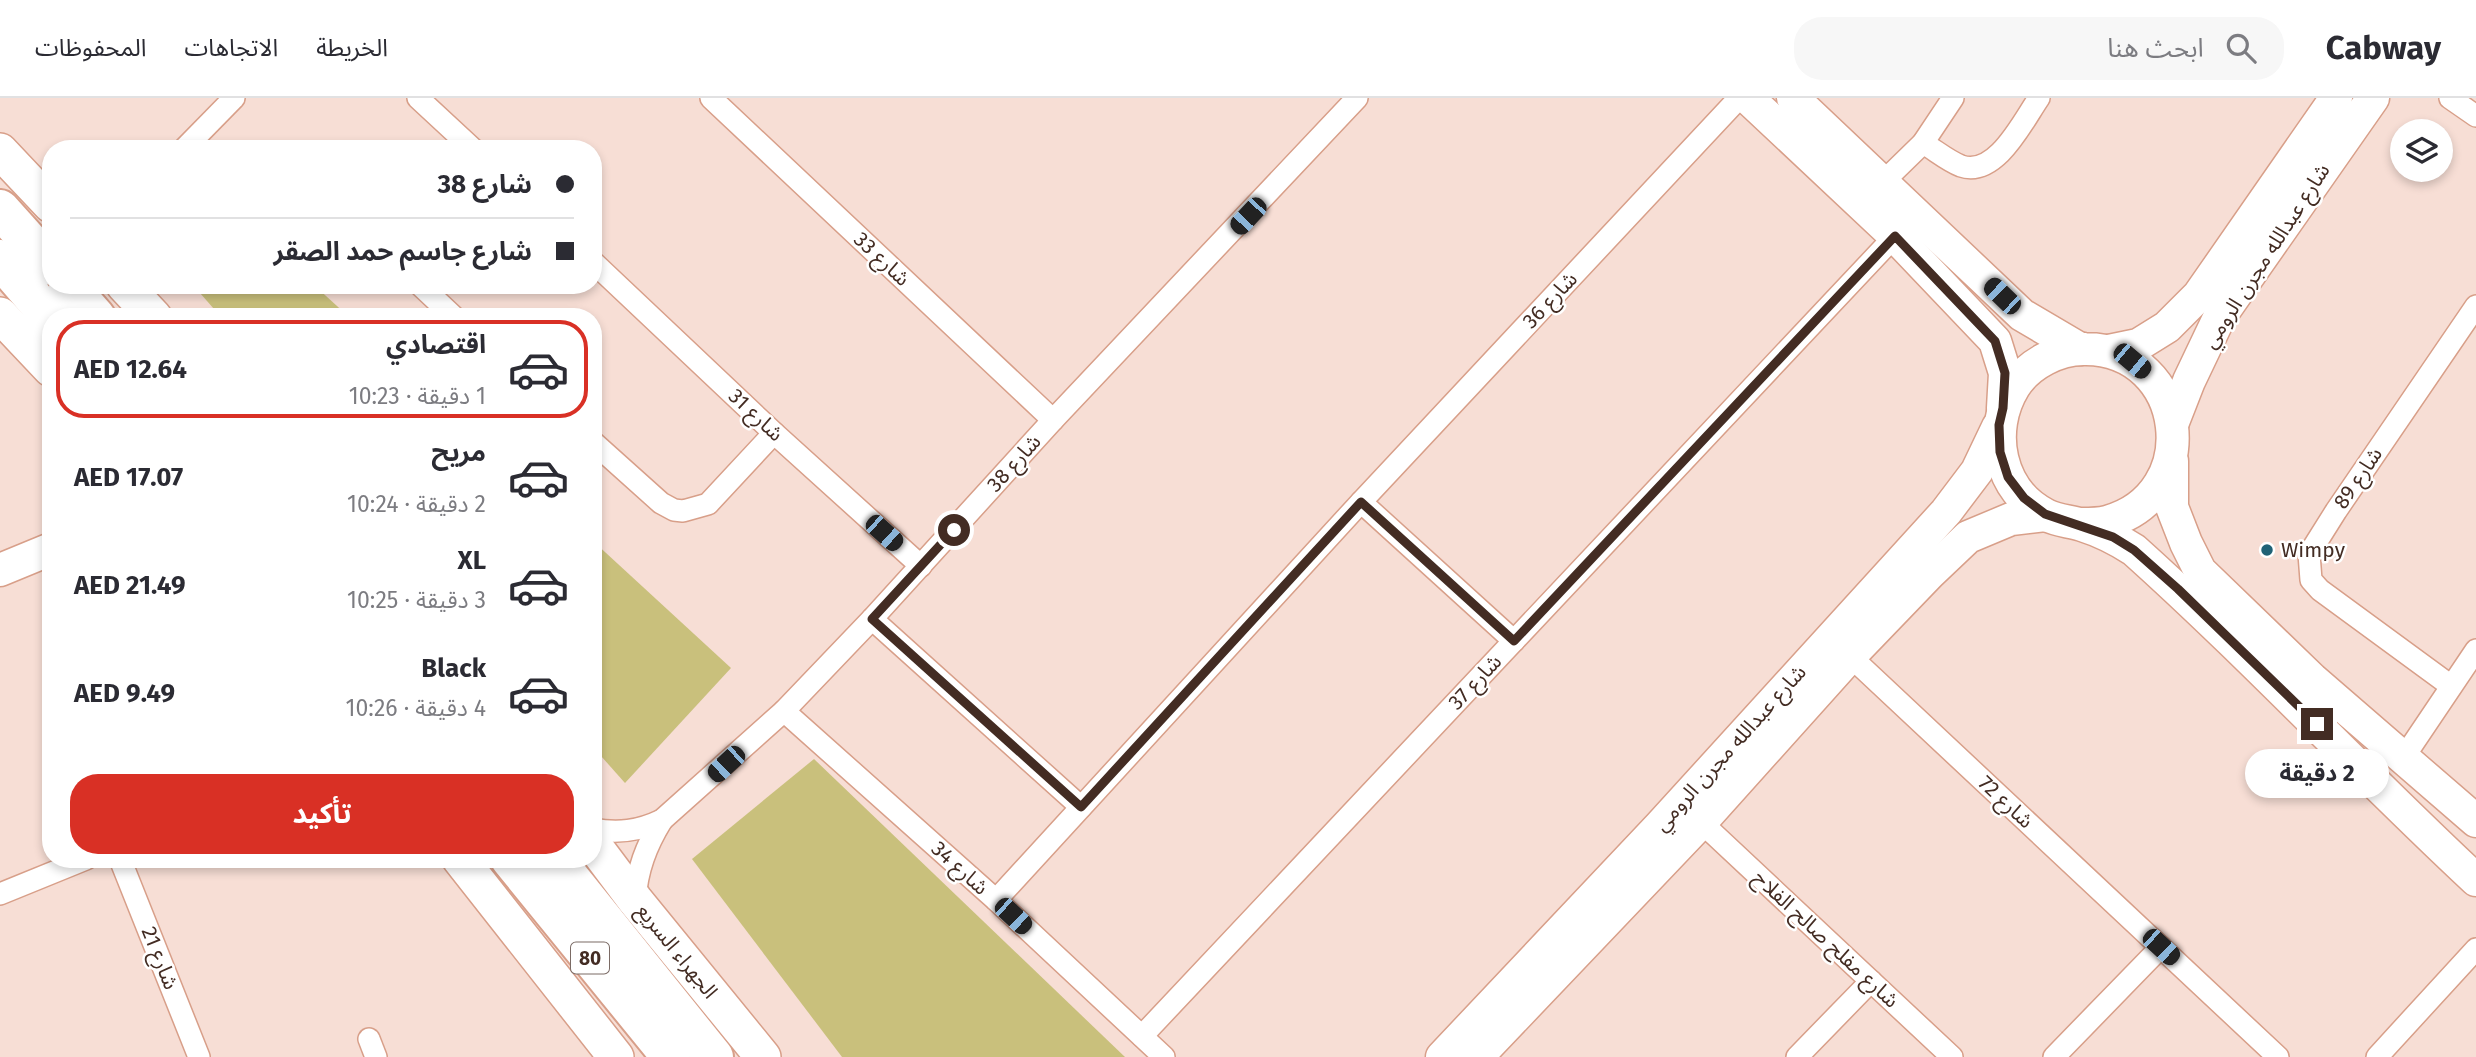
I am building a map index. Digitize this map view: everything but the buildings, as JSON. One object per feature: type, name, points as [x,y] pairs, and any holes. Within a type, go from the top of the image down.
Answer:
[{"type":"highway","points":[[0,209],[42,256]]},
{"type":"highway","points":[[0,259],[42,308]]},
{"type":"highway","points":[[76,294],[88,308]]},
{"type":"highway","name":"80","points":[[517,868],[671,1057]]},
{"type":"highway","name":"الجهراء السريع","points":[[562,868],[714,1057]]},
{"type":"main road","points":[[1748,98],[1895,236],[1995,341],[2005,373],[2000,452],[2008,477],[2024,498],[2045,514],[2062,521],[2081,524],[2113,537],[2134,550],[2298,705],[2391,800],[2468,872]]},
{"type":"main road","points":[[1793,98],[2022,315],[2050,334],[2132,361],[2151,377],[2165,398],[2173,422],[2172,507],[2200,570],[2312,679],[2476,821]]},
{"type":"main road","name":"شارع عبدالله مجرن الرومي","points":[[2095,350],[2138,345],[2167,327],[2199,295],[2336,98]]},
{"type":"main road","name":"شارع عبدالله مجرن الرومي","points":[[2173,422],[2189,381],[2220,318],[2372,98]]},
{"type":"main road","points":[[0,150],[42,195]]},
{"type":"main road","points":[[132,294],[146,308]]},
{"type":"main road","points":[[0,315],[42,359]]},
{"type":"main road","points":[[2001,417],[2015,385],[2033,367],[2055,354],[2095,350]]},
{"type":"main road","name":"شارع عبدالله مجرن الرومي","points":[[1442,1057],[1660,826],[1946,512],[1977,471],[2001,417]]},
{"type":"main road","points":[[2081,524],[2106,522],[2129,513],[2149,498],[2164,478],[2172,454]]},
{"type":"main road","name":"شارع عبدالله مجرن الرومي","points":[[1477,1057],[1701,822],[1850,656],[1928,574],[1968,537],[2011,519],[2045,514]]},
{"type":"main road","points":[[4,563],[42,552]]},
{"type":"main road","points":[[2468,872],[2453,850],[2454,838],[2458,831],[2466,826],[2476,826]]},
{"type":"main road","name":"الجهراء السريع","points":[[602,856],[763,1057]]},
{"type":"main road","points":[[467,868],[616,1057]]},
{"type":"street","points":[[193,140],[234,98]]},
{"type":"street","points":[[418,98],[463,140]]},
{"type":"street","name":"شارع 33","points":[[711,98],[1053,420]]},
{"type":"street","name":"شارع 38","points":[[602,830],[621,832],[649,826],[662,820],[783,711],[1357,98]]},
{"type":"street","name":"شارع 36","points":[[996,900],[1361,502],[1739,98]]},
{"type":"street","points":[[1883,182],[1923,143],[1954,98]]},
{"type":"street","points":[[1923,143],[1963,166],[1989,163],[2000,155],[2039,98]]},
{"type":"street","points":[[2450,98],[2476,116]]},
{"type":"street","name":"شارع 37","points":[[1142,1036],[1895,236]]},
{"type":"street","name":"شارع 31","points":[[602,271],[774,433],[921,566]]},
{"type":"street","points":[[429,294],[444,308]]},
{"type":"street","name":"شارع 89","points":[[2451,686],[2320,590],[2311,580],[2309,554],[2476,306]]},
{"type":"street","points":[[602,450],[661,503],[674,510],[683,511],[708,504],[774,433]]},
{"type":"street","points":[[1361,502],[1514,641]]},
{"type":"street","points":[[872,619],[1081,807]]},
{"type":"street","points":[[2404,757],[2476,649]]},
{"type":"street","name":"شارع 72","points":[[1850,656],[2278,1057]]},
{"type":"street","name":"شارع 34","points":[[783,711],[996,900],[1164,1057]]},
{"type":"street","name":"شارع 38","points":[[635,900],[642,858],[662,820]]},
{"type":"street","name":"شارع مفلح صالح الفلاح","points":[[1701,822],[1952,1057]]},
{"type":"street","points":[[0,894],[64,868]]},
{"type":"street","name":"شارع 21","points":[[124,868],[200,1057]]},
{"type":"street","points":[[2054,1057],[2161,947]]},
{"type":"street","points":[[2377,1057],[2476,949]]},
{"type":"street","points":[[1797,1057],[1871,981]]},
{"type":"shaded area","points":[[201,294],[324,294],[339,308],[213,308]]},
{"type":"shaded area","points":[[602,549],[731,668],[625,783],[602,757]]},
{"type":"shaded area","points":[[814,759],[1125,1057],[842,1057],[692,859]]},
{"type":"place","name":"Wimpy","points":[[2267,550]]},
{"type":"route","points":[[954,530],[872,619],[1081,807],[1361,502],[1514,641],[1895,236],[1995,341],[2005,373],[1999,425],[2000,452],[2008,477],[2024,498],[2045,514],[2062,521],[2081,524],[2113,537],[2134,550],[2317,724]]}]
